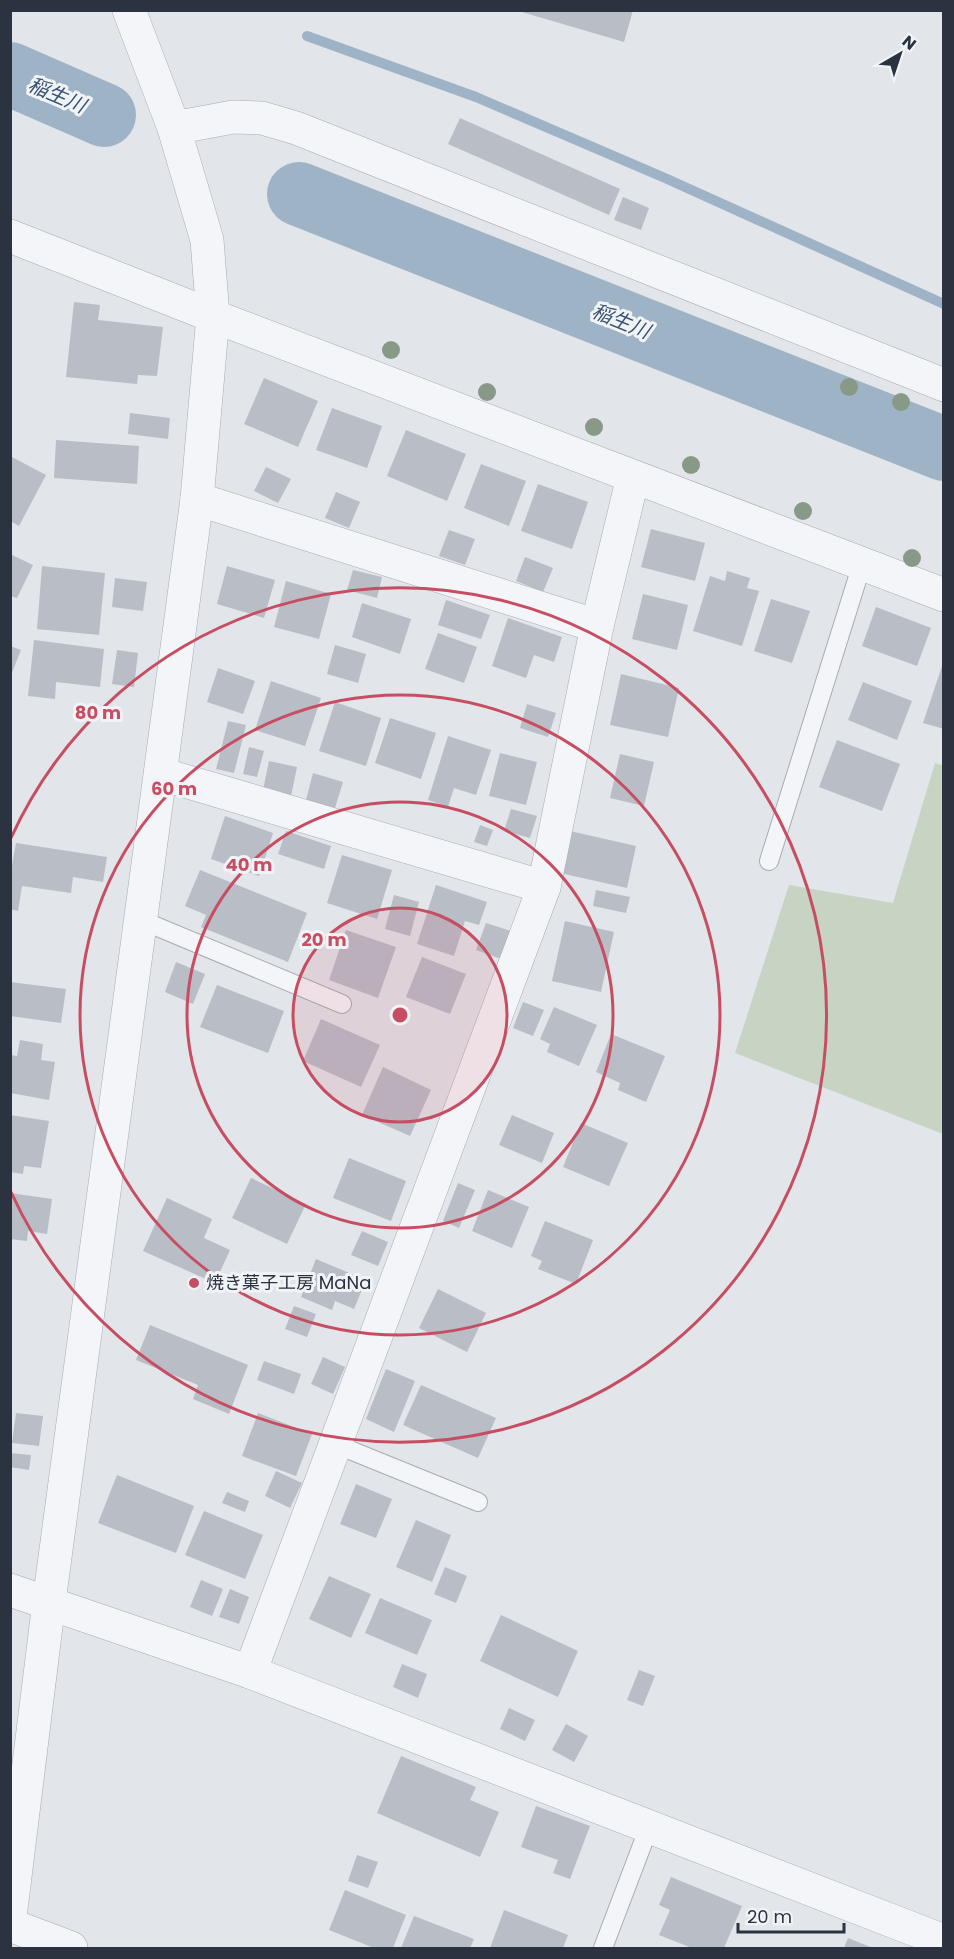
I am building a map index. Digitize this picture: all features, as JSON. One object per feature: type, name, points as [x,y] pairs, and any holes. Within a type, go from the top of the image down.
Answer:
[{"type":"street","points":[[10,1917],[49,1602],[197,499],[213,316],[207,240],[174,128],[129,10]]},
{"type":"street","points":[[174,128],[233,117],[262,118],[296,128],[944,385]]},
{"type":"street","points":[[10,236],[213,316],[944,595]]},
{"type":"street","points":[[250,1672],[544,887],[597,626],[633,477]]},
{"type":"street","points":[[197,499],[597,626]]},
{"type":"street","points":[[161,774],[544,887]]},
{"type":"street","points":[[10,1590],[250,1672],[944,1941]]},
{"type":"street","points":[[10,1925],[71,1948]]},
{"type":"lane","points":[[769,861],[862,564]]},
{"type":"lane","points":[[141,920],[342,1004]]},
{"type":"lane","points":[[335,1444],[478,1502]]},
{"type":"lane","points":[[603,1948],[649,1827]]},
{"type":"green space","points":[[935,763],[944,766],[943,1134],[735,1053],[789,885],[893,903]]},
{"type":"building","points":[[515,10],[633,10],[624,42]]},
{"type":"building","points":[[460,118],[620,189],[609,215],[448,144]]},
{"type":"building","points":[[623,197],[649,208],[641,230],[614,220]]},
{"type":"building","points":[[74,302],[100,305],[98,320],[163,327],[157,376],[138,375],[137,384],[66,377]]},
{"type":"building","points":[[264,378],[318,401],[298,447],[244,424]]},
{"type":"building","points":[[332,408],[382,426],[367,468],[316,450]]},
{"type":"building","points":[[130,413],[170,418],[168,439],[128,434]]},
{"type":"building","points":[[406,430],[466,454],[447,501],[387,476]]},
{"type":"building","points":[[56,440],[139,446],[137,484],[54,478]]},
{"type":"building","points":[[10,456],[46,475],[19,526],[10,521]]},
{"type":"building","points":[[481,464],[526,481],[509,526],[464,508]]},
{"type":"building","points":[[266,467],[291,479],[278,503],[254,491]]},
{"type":"building","points":[[538,484],[588,502],[572,549],[521,531]]},
{"type":"building","points":[[336,492],[360,502],[349,528],[325,518]]},
{"type":"building","points":[[651,529],[705,543],[695,581],[641,567]]},
{"type":"building","points":[[449,530],[475,539],[465,565],[439,556]]},
{"type":"building","points":[[10,554],[33,565],[17,598],[10,596]]},
{"type":"building","points":[[525,557],[553,568],[543,592],[516,581]]},
{"type":"building","points":[[42,566],[105,573],[99,635],[37,629]]},
{"type":"building","points":[[227,566],[275,580],[264,618],[217,604]]},
{"type":"building","points":[[353,570],[382,577],[377,598],[347,590]]},
{"type":"building","points":[[727,571],[750,578],[747,588],[759,591],[742,646],[693,631],[710,576],[725,581]]},
{"type":"building","points":[[115,578],[147,582],[143,611],[112,607]]},
{"type":"building","points":[[286,581],[331,594],[319,639],[274,627]]},
{"type":"building","points":[[643,594],[688,605],[677,650],[632,639]]},
{"type":"building","points":[[771,599],[810,611],[792,663],[754,651]]},
{"type":"building","points":[[446,600],[490,615],[481,639],[438,625]]},
{"type":"building","points":[[362,603],[411,619],[400,654],[352,637]]},
{"type":"building","points":[[876,607],[931,628],[917,666],[862,646]]},
{"type":"building","points":[[508,618],[562,637],[554,662],[534,655],[526,678],[492,666]]},
{"type":"building","points":[[438,633],[477,647],[464,683],[425,669]]},
{"type":"building","points":[[34,640],[104,649],[100,687],[56,682],[55,699],[28,696]]},
{"type":"building","points":[[335,645],[366,654],[358,683],[327,674]]},
{"type":"building","points":[[10,646],[21,650],[11,675],[10,674]]},
{"type":"building","points":[[117,650],[138,653],[134,687],[112,684]]},
{"type":"building","points":[[944,660],[944,729],[923,723]]},
{"type":"building","points":[[218,668],[255,681],[243,714],[207,702]]},
{"type":"building","points":[[621,674],[679,688],[668,737],[610,725]]},
{"type":"building","points":[[271,681],[321,698],[305,746],[255,730]]},
{"type":"building","points":[[863,682],[912,701],[897,740],[848,720]]},
{"type":"building","points":[[335,702],[381,718],[366,766],[319,751]]},
{"type":"building","points":[[527,704],[556,713],[548,737],[520,728]]},
{"type":"building","points":[[390,718],[436,733],[421,779],[375,763]]},
{"type":"building","points":[[228,721],[246,725],[234,773],[216,769]]},
{"type":"building","points":[[448,736],[491,750],[476,795],[454,788],[448,807],[428,800]]},
{"type":"building","points":[[837,740],[900,764],[882,811],[819,787]]},
{"type":"building","points":[[249,747],[264,751],[257,777],[243,774]]},
{"type":"building","points":[[500,753],[537,762],[526,805],[489,796]]},
{"type":"building","points":[[620,754],[654,762],[644,806],[610,798]]},
{"type":"building","points":[[269,761],[297,767],[291,796],[263,790]]},
{"type":"building","points":[[313,773],[343,782],[335,808],[306,800]]},
{"type":"building","points":[[511,809],[537,816],[530,838],[504,831]]},
{"type":"building","points":[[225,816],[273,833],[259,876],[211,859]]},
{"type":"building","points":[[480,825],[493,830],[487,846],[474,842]]},
{"type":"building","points":[[286,831],[331,846],[324,869],[278,854]]},
{"type":"building","points":[[570,831],[636,846],[627,888],[560,873]]},
{"type":"building","points":[[16,843],[107,857],[103,882],[73,877],[71,893],[22,886],[18,911],[10,909],[10,876]]},
{"type":"building","points":[[342,855],[392,870],[377,919],[327,903]]},
{"type":"building","points":[[200,870],[307,913],[288,962],[201,927],[206,915],[185,906]]},
{"type":"building","points":[[436,885],[487,902],[479,925],[465,921],[454,956],[417,944]]},
{"type":"building","points":[[596,890],[630,897],[626,913],[593,906]]},
{"type":"building","points":[[394,895],[419,902],[410,936],[385,929]]},
{"type":"building","points":[[565,921],[614,932],[601,992],[552,981]]},
{"type":"building","points":[[486,923],[511,931],[501,959],[476,950]]},
{"type":"building","points":[[346,930],[396,947],[378,998],[329,980]]},
{"type":"building","points":[[422,957],[466,974],[450,1014],[406,997]]},
{"type":"building","points":[[176,962],[205,974],[193,1004],[165,992]]},
{"type":"building","points":[[10,982],[66,989],[61,1023],[10,1016]]},
{"type":"building","points":[[217,985],[284,1011],[268,1053],[200,1027]]},
{"type":"building","points":[[523,1002],[544,1010],[533,1036],[513,1028]]},
{"type":"building","points":[[554,1007],[597,1025],[579,1066],[547,1052],[550,1044],[540,1039]]},
{"type":"building","points":[[321,1019],[380,1045],[361,1087],[303,1061]]},
{"type":"building","points":[[611,1034],[665,1056],[646,1102],[618,1090],[620,1083],[596,1072]]},
{"type":"building","points":[[20,1040],[43,1044],[41,1060],[55,1062],[49,1100],[10,1093],[10,1055],[17,1056]]},
{"type":"building","points":[[383,1067],[431,1090],[410,1136],[362,1115]]},
{"type":"building","points":[[10,1115],[49,1121],[41,1168],[24,1166],[23,1174],[10,1172]]},
{"type":"building","points":[[512,1115],[554,1133],[542,1163],[499,1145]]},
{"type":"building","points":[[581,1123],[628,1143],[609,1186],[563,1167]]},
{"type":"building","points":[[349,1158],[406,1181],[391,1221],[333,1198]]},
{"type":"building","points":[[251,1178],[306,1204],[287,1244],[232,1218]]},
{"type":"building","points":[[458,1183],[475,1190],[459,1228],[443,1221]]},
{"type":"building","points":[[488,1190],[529,1207],[512,1248],[472,1231]]},
{"type":"building","points":[[10,1193],[52,1199],[47,1234],[28,1231],[27,1241],[10,1239]]},
{"type":"building","points":[[167,1198],[212,1219],[204,1238],[230,1250],[215,1283],[143,1251]]},
{"type":"building","points":[[545,1221],[593,1240],[576,1284],[538,1269],[542,1261],[531,1256]]},
{"type":"building","points":[[362,1231],[388,1242],[378,1266],[351,1255]]},
{"type":"building","points":[[316,1259],[366,1280],[354,1309],[335,1301],[332,1310],[301,1297]]},
{"type":"building","points":[[438,1289],[486,1313],[467,1352],[419,1328]]},
{"type":"building","points":[[294,1306],[316,1314],[307,1337],[285,1329]]},
{"type":"building","points":[[150,1325],[248,1365],[229,1414],[193,1399],[198,1385],[136,1360]]},
{"type":"building","points":[[323,1357],[345,1367],[333,1394],[311,1384]]},
{"type":"building","points":[[264,1361],[301,1374],[294,1394],[257,1380]]},
{"type":"building","points":[[386,1369],[415,1381],[394,1432],[366,1419]]},
{"type":"building","points":[[421,1385],[496,1418],[478,1458],[403,1425]]},
{"type":"building","points":[[16,1413],[43,1416],[39,1446],[12,1443]]},
{"type":"building","points":[[258,1413],[312,1434],[296,1476],[242,1456]]},
{"type":"building","points":[[10,1453],[31,1455],[29,1470],[10,1467]]},
{"type":"building","points":[[276,1471],[302,1483],[290,1508],[265,1496]]},
{"type":"building","points":[[117,1475],[194,1506],[176,1553],[98,1523]]},
{"type":"building","points":[[356,1484],[392,1499],[376,1538],[340,1524]]},
{"type":"building","points":[[227,1492],[249,1501],[245,1512],[222,1503]]},
{"type":"building","points":[[204,1511],[263,1535],[245,1579],[185,1555]]},
{"type":"building","points":[[416,1520],[451,1535],[432,1582],[396,1567]]},
{"type":"building","points":[[445,1567],[467,1576],[456,1603],[434,1594]]},
{"type":"building","points":[[329,1576],[371,1594],[351,1638],[309,1619]]},
{"type":"building","points":[[201,1580],[223,1589],[212,1616],[190,1607]]},
{"type":"building","points":[[230,1589],[249,1597],[239,1624],[219,1617]]},
{"type":"building","points":[[380,1598],[432,1620],[417,1655],[365,1633]]},
{"type":"building","points":[[501,1615],[578,1651],[558,1697],[480,1661]]},
{"type":"building","points":[[402,1664],[427,1674],[418,1698],[393,1687]]},
{"type":"building","points":[[639,1670],[655,1676],[643,1706],[627,1700]]},
{"type":"building","points":[[509,1708],[535,1720],[525,1741],[500,1729]]},
{"type":"building","points":[[566,1724],[588,1736],[574,1762],[552,1750]]},
{"type":"building","points":[[401,1756],[476,1787],[470,1800],[499,1812],[480,1857],[377,1813]]},
{"type":"building","points":[[536,1806],[590,1826],[570,1879],[553,1873],[558,1860],[521,1847]]},
{"type":"building","points":[[357,1855],[378,1862],[368,1888],[348,1881]]},
{"type":"building","points":[[671,1877],[742,1906],[724,1948],[692,1948],[659,1935],[670,1910],[659,1905]]},
{"type":"building","points":[[345,1890],[406,1915],[393,1948],[374,1948],[329,1930]]},
{"type":"building","points":[[504,1910],[568,1935],[563,1948],[490,1948]]},
{"type":"building","points":[[414,1916],[474,1939],[470,1948],[401,1948]]},
{"type":"building","points":[[848,1938],[873,1948],[844,1948]]},
{"type":"waterway","points":[[307,36],[476,97],[665,178],[944,304]]},
{"type":"waterway","name":"稲生川","points":[[10,74],[104,115]]},
{"type":"waterway","name":"稲生川","points":[[299,194],[944,449]]},
{"type":"place","name":"焼き菓子工房 MaNa","points":[[194,1283]]}]
